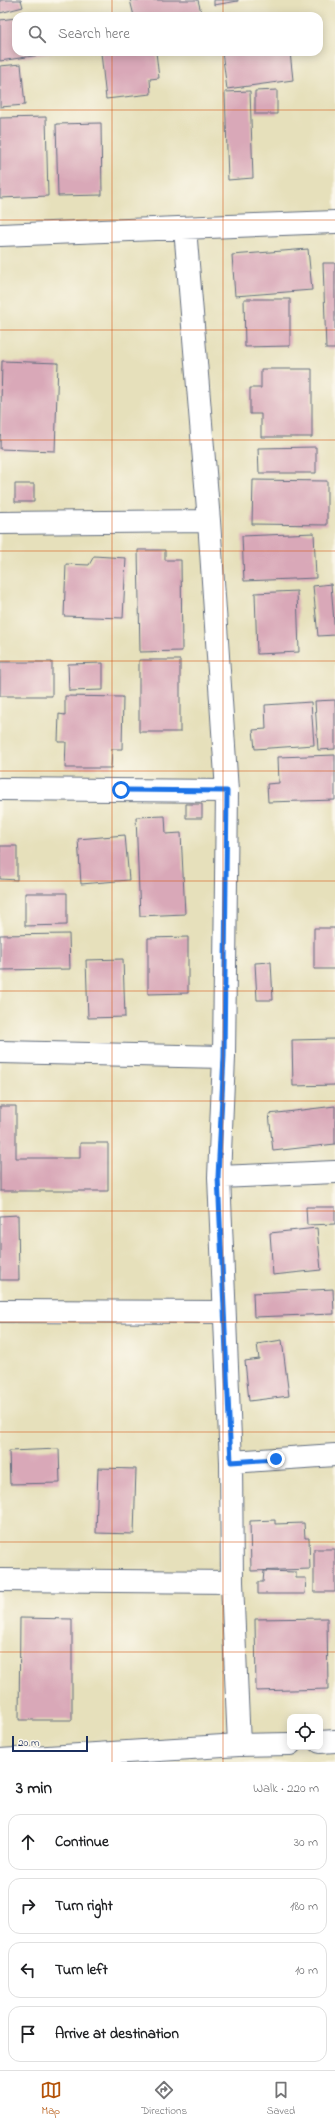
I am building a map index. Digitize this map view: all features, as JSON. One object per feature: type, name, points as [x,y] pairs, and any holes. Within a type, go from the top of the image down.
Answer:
[{"type":"street","points":[[0,236],[335,222]]},
{"type":"street","points":[[185,228],[209,521],[227,791],[224,1056],[218,1177],[231,1462],[232,1582],[239,1745]]},
{"type":"street","points":[[0,524],[209,521]]},
{"type":"street","points":[[0,789],[227,791]]},
{"type":"street","points":[[0,1052],[224,1056]]},
{"type":"street","points":[[218,1177],[335,1172]]},
{"type":"street","points":[[0,1311],[224,1312]]},
{"type":"street","points":[[231,1462],[335,1455]]},
{"type":"street","points":[[0,1580],[232,1582]]},
{"type":"street","points":[[323,1742],[335,1741]]},
{"type":"street","points":[[0,1760],[239,1745],[287,1750]]},
{"type":"building","points":[[0,0],[21,0],[23,7],[0,13]]},
{"type":"building","points":[[130,0],[198,0],[201,12],[133,12]]},
{"type":"building","points":[[214,0],[238,0],[238,1],[214,5]]},
{"type":"building","points":[[12,18],[12,56],[33,56],[0,61],[0,20]]},
{"type":"building","points":[[101,56],[156,56],[159,78],[150,79],[151,94],[106,99]]},
{"type":"building","points":[[223,56],[290,56],[293,80],[227,89]]},
{"type":"building","points":[[21,64],[25,105],[0,107],[0,66]]},
{"type":"building","points":[[277,90],[277,114],[255,114],[255,91]]},
{"type":"building","points":[[250,91],[253,178],[228,180],[225,92]]},
{"type":"building","points":[[46,117],[48,196],[0,198],[0,118]]},
{"type":"building","points":[[101,123],[102,195],[58,196],[56,124]]},
{"type":"building","points":[[308,249],[312,290],[235,296],[232,255]]},
{"type":"building","points":[[323,263],[335,263],[335,349],[326,349]]},
{"type":"building","points":[[244,299],[290,299],[290,346],[245,347]]},
{"type":"building","points":[[2,361],[58,363],[55,451],[0,449]]},
{"type":"building","points":[[261,369],[312,369],[312,437],[261,437],[261,414],[250,414],[250,388],[261,388]]},
{"type":"building","points":[[316,447],[316,473],[259,473],[258,448]]},
{"type":"building","points":[[253,480],[327,481],[327,525],[252,524]]},
{"type":"building","points":[[15,484],[34,484],[34,502],[15,502]]},
{"type":"building","points":[[314,533],[316,578],[244,581],[242,536]]},
{"type":"building","points":[[138,550],[165,550],[165,560],[181,560],[182,651],[140,652]]},
{"type":"building","points":[[94,556],[126,558],[123,618],[64,616],[66,564],[89,565]]},
{"type":"building","points":[[331,584],[335,635],[318,636],[313,586]]},
{"type":"building","points":[[297,591],[299,652],[257,654],[255,593]]},
{"type":"building","points":[[139,660],[180,660],[180,732],[139,732]]},
{"type":"building","points":[[0,662],[52,662],[52,696],[0,696]]},
{"type":"building","points":[[103,663],[103,690],[69,691],[68,664]]},
{"type":"building","points":[[65,696],[123,697],[122,749],[112,749],[111,768],[65,768],[66,742],[58,742],[59,714],[65,715]]},
{"type":"building","points":[[335,700],[335,749],[318,750],[315,701]]},
{"type":"building","points":[[311,702],[314,745],[255,749],[253,730],[266,729],[265,705]]},
{"type":"building","points":[[335,755],[335,800],[268,802],[267,784],[279,783],[278,757]]},
{"type":"building","points":[[186,804],[202,804],[202,818],[186,818]]},
{"type":"building","points":[[165,816],[166,834],[181,833],[185,914],[140,916],[136,817]]},
{"type":"building","points":[[125,835],[129,880],[81,884],[78,839]]},
{"type":"building","points":[[0,846],[17,846],[17,880],[0,879]]},
{"type":"building","points":[[25,893],[67,893],[67,925],[25,926]]},
{"type":"building","points":[[314,928],[335,928],[335,969],[314,969]]},
{"type":"building","points":[[69,934],[70,969],[0,970],[0,935]]},
{"type":"building","points":[[188,937],[188,993],[148,994],[148,938]]},
{"type":"building","points":[[123,959],[125,1017],[88,1018],[86,960]]},
{"type":"building","points":[[271,962],[273,1000],[257,1000],[255,963]]},
{"type":"building","points":[[335,1039],[335,1085],[293,1086],[292,1040]]},
{"type":"building","points":[[0,1106],[16,1106],[16,1158],[80,1158],[80,1143],[108,1143],[108,1191],[0,1191]]},
{"type":"building","points":[[335,1106],[335,1144],[273,1151],[269,1114]]},
{"type":"building","points":[[306,1207],[335,1207],[335,1224],[307,1225]]},
{"type":"building","points":[[18,1215],[19,1280],[0,1280],[0,1216]]},
{"type":"building","points":[[317,1228],[321,1270],[273,1275],[270,1233]]},
{"type":"building","points":[[333,1289],[334,1314],[254,1317],[253,1293]]},
{"type":"building","points":[[282,1340],[289,1396],[249,1401],[245,1361],[259,1359],[257,1344]]},
{"type":"building","points":[[59,1449],[60,1483],[10,1484],[9,1451]]},
{"type":"building","points":[[98,1468],[136,1469],[134,1534],[96,1533]]},
{"type":"building","points":[[275,1520],[275,1524],[304,1523],[305,1538],[309,1538],[310,1569],[251,1571],[250,1521]]},
{"type":"building","points":[[314,1549],[335,1549],[335,1592],[314,1592]]},
{"type":"building","points":[[264,1571],[296,1572],[296,1578],[306,1578],[305,1594],[258,1594],[258,1582],[263,1582]]},
{"type":"building","points":[[20,1618],[72,1619],[72,1720],[19,1720]]},
{"type":"building","points":[[327,1618],[328,1689],[256,1691],[255,1619]]},
{"type":"route","points":[[121,790],[227,791],[224,1056],[218,1177],[231,1462],[276,1459]]}]
